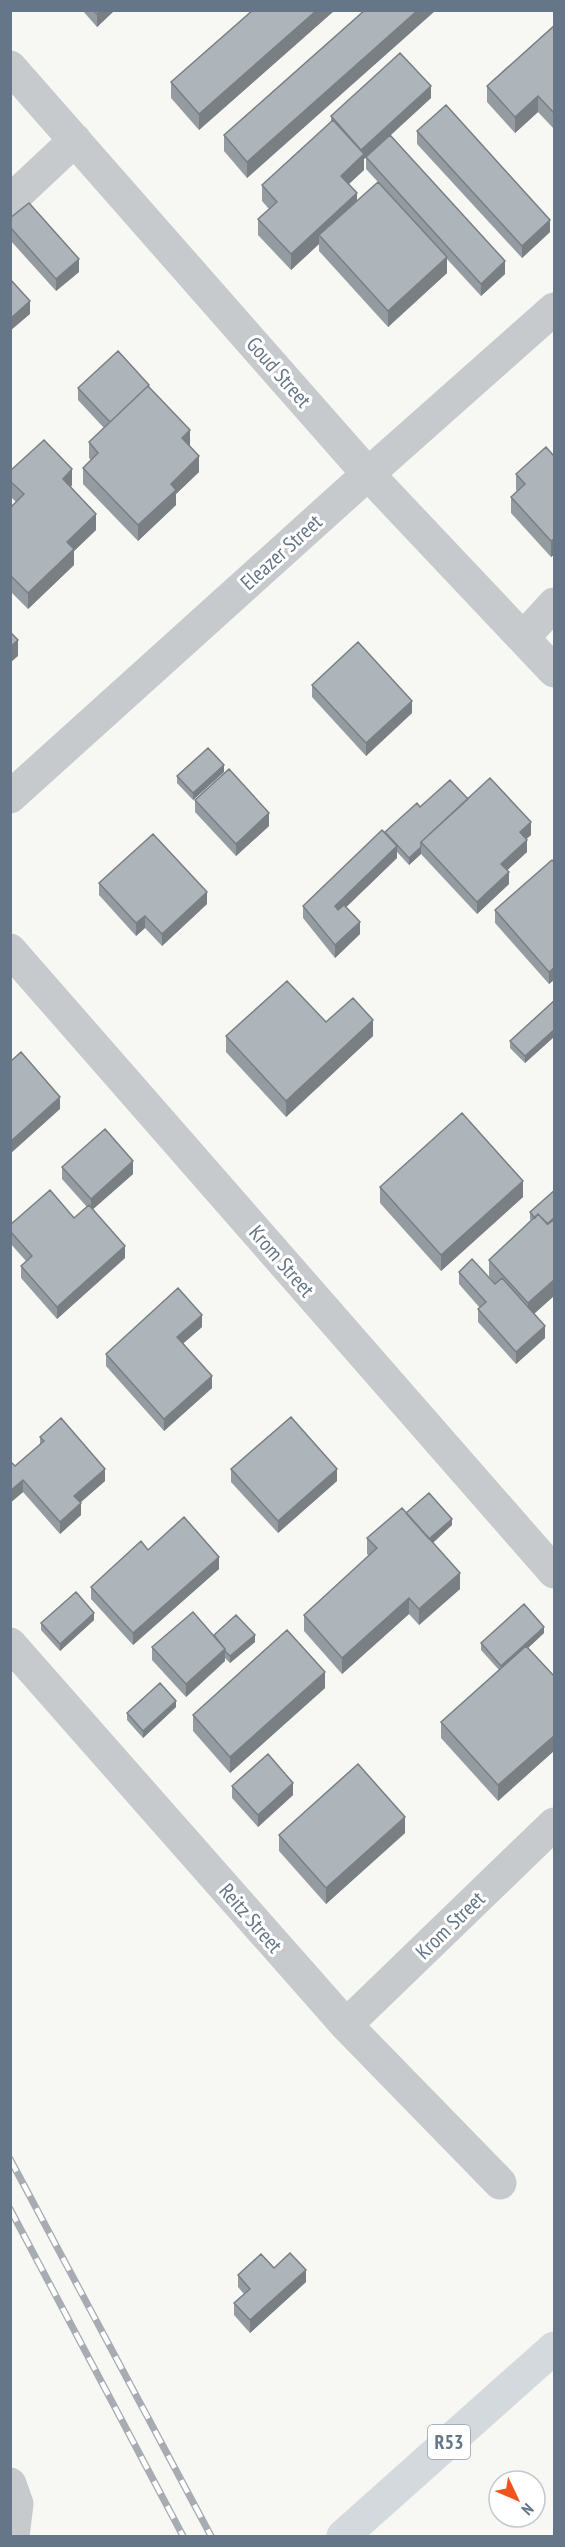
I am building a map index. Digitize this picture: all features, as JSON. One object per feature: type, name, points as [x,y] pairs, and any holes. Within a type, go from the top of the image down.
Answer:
[{"type":"main road","name":"R53","points":[[343,2536],[555,2348]]},
{"type":"street","name":"Goud Street","points":[[10,67],[368,474],[555,671]]},
{"type":"street","points":[[10,201],[75,140]]},
{"type":"street","name":"Eleazer Street","points":[[10,797],[368,474],[555,309]]},
{"type":"street","points":[[524,637],[555,604]]},
{"type":"street","name":"Krom Street","points":[[10,950],[555,1572]]},
{"type":"street","name":"Reitz Street","points":[[10,1644],[346,2025],[500,2183]]},
{"type":"street","name":"Krom Street","points":[[346,2025],[555,1824]]},
{"type":"street","points":[[13,2536],[14,2494]]},
{"type":"building","points":[[253,10],[317,10],[199,114],[171,82]]},
{"type":"building","points":[[365,10],[418,10],[247,162],[224,135]]},
{"type":"building","points":[[555,25],[555,114],[538,96],[515,117],[487,86]]},
{"type":"building","points":[[400,53],[431,86],[361,150],[331,116]]},
{"type":"building","points":[[446,105],[550,220],[522,246],[417,131]]},
{"type":"building","points":[[333,120],[364,154],[341,176],[357,193],[291,254],[258,219],[277,202],[262,185]]},
{"type":"building","points":[[390,135],[505,261],[481,284],[366,157]]},
{"type":"building","points":[[378,182],[447,257],[388,311],[319,235]]},
{"type":"building","points":[[29,203],[79,259],[56,279],[10,227],[10,218]]},
{"type":"building","points":[[10,279],[30,301],[10,319]]},
{"type":"building","points":[[118,351],[149,385],[110,422],[78,388]]},
{"type":"building","points":[[148,386],[190,430],[182,438],[199,456],[171,484],[176,490],[138,525],[83,468],[98,453],[89,442]]},
{"type":"building","points":[[44,440],[72,469],[63,479],[96,514],[67,542],[74,549],[28,593],[10,575],[10,504],[12,506],[24,494],[10,481],[10,471]]},
{"type":"building","points":[[546,447],[553,455],[555,454],[555,538],[551,541],[511,497],[525,484],[516,474]]},
{"type":"building","points":[[10,632],[18,640],[10,647]]},
{"type":"building","points":[[358,642],[412,701],[366,743],[312,685]]},
{"type":"building","points":[[208,748],[224,765],[193,793],[177,776]]},
{"type":"building","points":[[229,769],[269,813],[236,844],[195,800]]},
{"type":"building","points":[[490,778],[531,822],[520,832],[527,840],[501,864],[509,872],[477,902],[421,842]]},
{"type":"building","points":[[450,780],[468,799],[421,842],[421,847],[409,858],[385,832],[417,803],[420,807]]},
{"type":"building","points":[[382,830],[397,846],[335,906],[338,910],[344,905],[360,922],[335,945],[303,906]]},
{"type":"building","points":[[153,834],[207,892],[162,934],[145,916],[136,923],[99,883]]},
{"type":"building","points":[[552,860],[555,863],[555,967],[549,972],[495,910]]},
{"type":"building","points":[[287,981],[326,1022],[353,998],[373,1020],[286,1101],[226,1036]]},
{"type":"building","points":[[555,1000],[555,1029],[525,1056],[510,1041]]},
{"type":"building","points":[[21,1052],[60,1097],[10,1142],[10,1062]]},
{"type":"building","points":[[462,1113],[523,1181],[441,1255],[380,1187]]},
{"type":"building","points":[[105,1129],[133,1161],[91,1199],[62,1167]]},
{"type":"building","points":[[50,1190],[74,1218],[89,1205],[125,1246],[57,1307],[21,1266],[32,1256],[10,1231],[10,1225]]},
{"type":"building","points":[[555,1190],[555,1217],[547,1224],[538,1214],[535,1218],[530,1212]]},
{"type":"building","points":[[538,1214],[548,1224],[555,1219],[555,1279],[528,1303],[489,1260]]},
{"type":"building","points":[[472,1259],[495,1284],[502,1278],[545,1326],[516,1352],[478,1309],[486,1302],[459,1272]]},
{"type":"building","points":[[178,1288],[202,1315],[177,1337],[212,1376],[164,1419],[106,1354]]},
{"type":"building","points":[[291,1417],[337,1469],[278,1521],[231,1469]]},
{"type":"building","points":[[61,1418],[105,1469],[74,1496],[81,1503],[60,1522],[23,1480],[10,1491],[10,1463],[15,1466],[44,1441],[40,1437]]},
{"type":"building","points":[[429,1493],[452,1519],[429,1539],[406,1513]]},
{"type":"building","points":[[402,1508],[460,1573],[419,1609],[409,1598],[342,1658],[304,1615],[377,1548],[367,1538]]},
{"type":"building","points":[[184,1517],[219,1557],[133,1633],[91,1587],[141,1541],[148,1550]]},
{"type":"building","points":[[76,1592],[94,1613],[60,1644],[41,1623]]},
{"type":"building","points":[[524,1604],[544,1627],[501,1666],[481,1643]]},
{"type":"building","points":[[193,1612],[225,1649],[186,1684],[152,1647]]},
{"type":"building","points":[[236,1615],[255,1635],[230,1656],[214,1635]]},
{"type":"building","points":[[287,1630],[325,1672],[230,1757],[193,1715]]},
{"type":"building","points":[[526,1646],[555,1677],[555,1735],[498,1785],[441,1722]]},
{"type":"building","points":[[160,1683],[176,1701],[143,1731],[127,1713]]},
{"type":"building","points":[[268,1754],[293,1783],[258,1815],[232,1786]]},
{"type":"building","points":[[358,1764],[405,1817],[326,1888],[279,1835]]},
{"type":"building","points":[[290,2253],[306,2270],[250,2320],[234,2303],[250,2289],[238,2275],[261,2254],[274,2268]]},
{"type":"railway","points":[[10,2159],[211,2536]]},
{"type":"railway","points":[[10,2209],[183,2536]]}]
